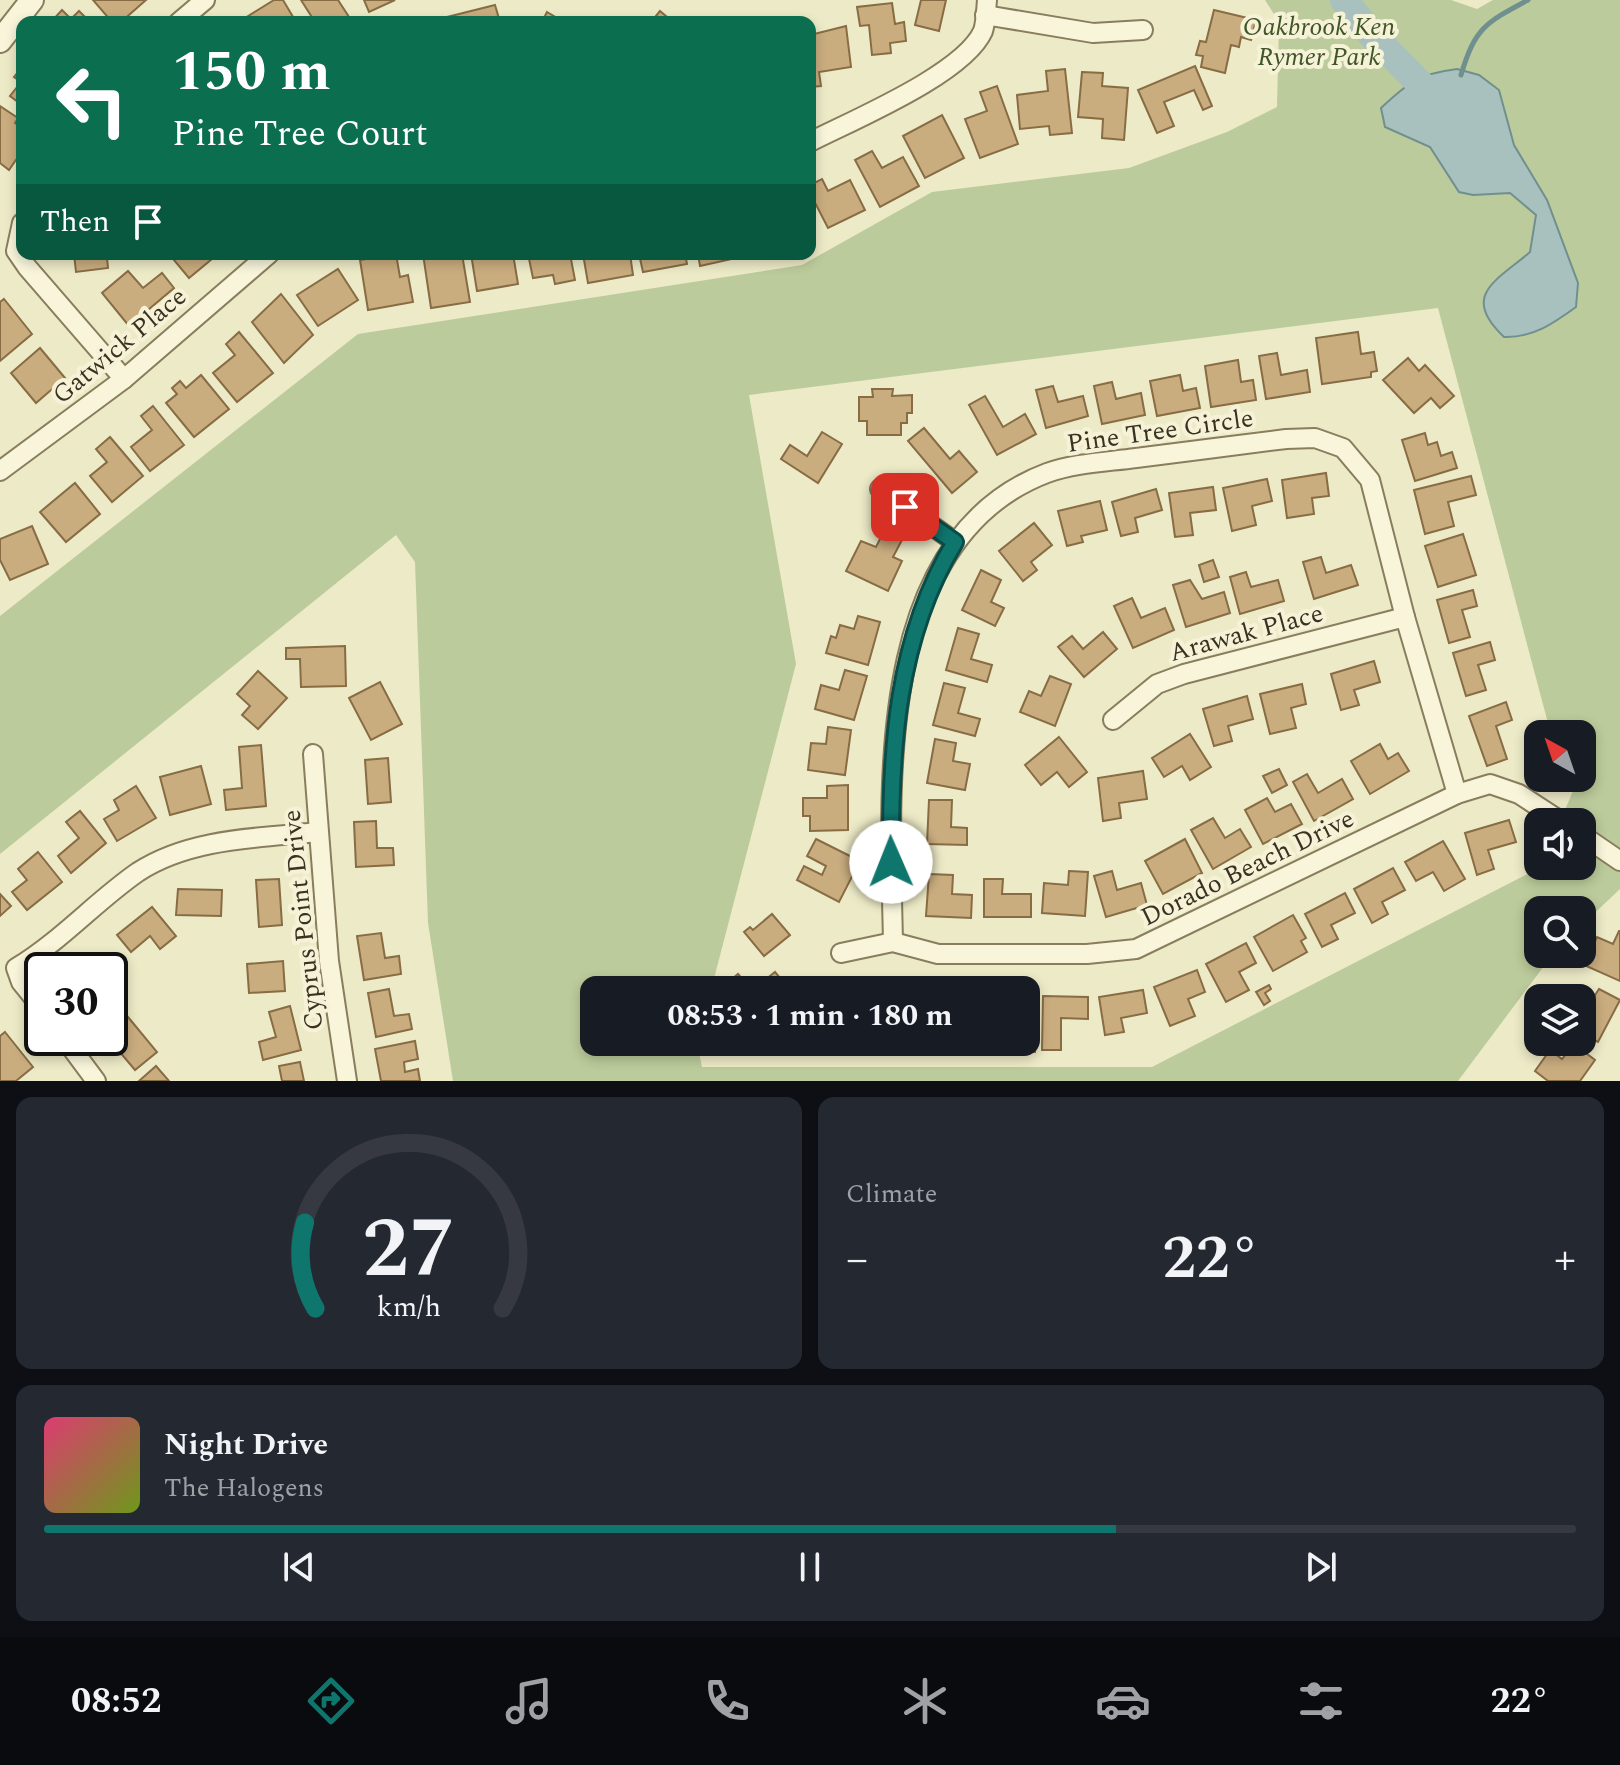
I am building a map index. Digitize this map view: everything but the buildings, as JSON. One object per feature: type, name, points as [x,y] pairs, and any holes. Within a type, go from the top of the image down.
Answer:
[{"type":"street","points":[[20,16],[32,0]]},
{"type":"street","points":[[186,16],[205,0]]},
{"type":"street","points":[[816,139],[949,69],[975,43],[984,28],[986,8],[1093,33],[1143,30]]},
{"type":"street","points":[[0,41],[16,20]]},
{"type":"street","points":[[22,260],[124,379]]},
{"type":"street","name":"Gatwick Place","points":[[0,471],[124,379],[262,260]]},
{"type":"street","name":"Pine Tree Circle","points":[[893,942],[893,735],[927,595],[955,542],[975,521],[1018,486],[1070,467],[1315,438],[1343,448],[1370,480],[1405,617],[1457,794]]},
{"type":"street","points":[[880,489],[955,542]]},
{"type":"street","name":"Arawak Place","points":[[1113,720],[1157,684],[1184,674],[1405,617]]},
{"type":"street","name":"Cyprus Point Drive","points":[[313,754],[329,961],[347,1081]]},
{"type":"street","name":"Dorado Beach Drive","points":[[841,953],[893,942],[938,954],[1087,954],[1136,949],[1457,794],[1490,784],[1519,794],[1540,808]]},
{"type":"street","points":[[36,952],[138,872],[169,856],[204,846],[318,832]]},
{"type":"street","points":[[1596,845],[1620,861]]},
{"type":"street","points":[[24,962],[16,968],[24,986]]},
{"type":"street","points":[[77,1056],[96,1081]]},
{"type":"green space","name":"Oakbrook Ken Rymer Park","points":[[1265,0],[1451,0],[1477,9],[1493,0],[1620,0],[1620,889],[1596,912],[1596,896],[1524,896],[1524,968],[1543,968],[1531,984],[1524,984],[1524,993],[1458,1081],[453,1081],[428,923],[415,562],[396,535],[0,854],[0,616],[358,334],[802,265],[816,260],[816,257],[932,192],[1129,168],[1227,132],[1277,107],[1279,22]],"holes":[[[1438,308],[1547,720],[1596,720],[1596,792],[1572,792],[1566,808],[1596,808],[1596,880],[1524,880],[1524,876],[1152,1067],[702,1067],[700,1056],[580,1056],[580,976],[715,976],[796,664],[749,395]]]},
{"type":"water","points":[[1457,69],[1479,75],[1499,90],[1514,145],[1547,200],[1578,283],[1576,307],[1551,324],[1524,335],[1504,337],[1491,322],[1484,299],[1496,280],[1530,252],[1536,215],[1510,193],[1473,195],[1459,192],[1430,147],[1385,127],[1381,108],[1399,92],[1423,77]]},
{"type":"waterway","points":[[1344,0],[1371,34],[1441,105]]},
{"type":"waterway","points":[[1461,75],[1471,47],[1484,28],[1528,0]]},
{"type":"route","points":[[891,862],[893,735],[905,672],[927,595],[955,542],[905,507]]}]
